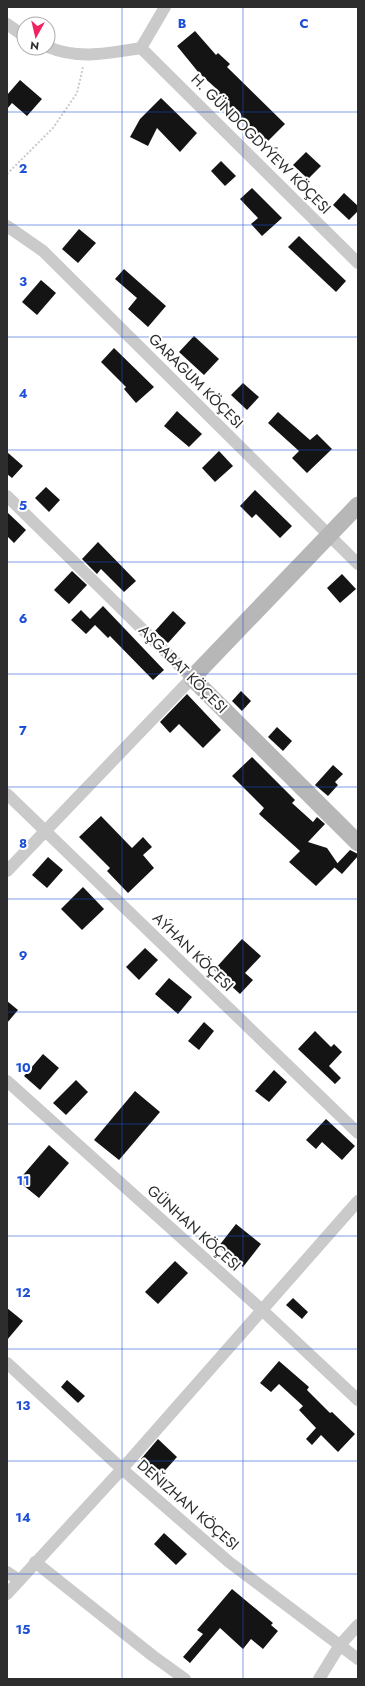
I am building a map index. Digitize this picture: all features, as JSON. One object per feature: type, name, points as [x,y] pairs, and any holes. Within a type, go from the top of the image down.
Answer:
[{"type":"street","points":[[56,49],[96,56],[141,48],[165,7]]},
{"type":"street","points":[[7,24],[16,30]]},
{"type":"street","name":"H. GÜNDOGDYÝEW KÖÇESI","points":[[141,48],[358,263]]},
{"type":"street","name":"GARAGUM KÖÇESI","points":[[7,226],[44,251],[358,564]]},
{"type":"street","name":"AŞGABAT KÖÇESI","points":[[7,496],[358,843]]},
{"type":"street","points":[[7,871],[358,505]]},
{"type":"street","name":"AÝHAN KÖÇESI","points":[[7,794],[358,1133]]},
{"type":"street","name":"GÜNHAN KÖÇESI","points":[[7,1082],[262,1310],[358,1400]]},
{"type":"street","points":[[7,1594],[122,1469],[358,1201]]},
{"type":"street","name":"DEŇIZHAN KÖÇESI","points":[[7,1363],[122,1469],[229,1562],[358,1659]]},
{"type":"street","points":[[35,1562],[153,1656],[185,1679]]},
{"type":"street","points":[[7,1572],[19,1580]]},
{"type":"street","points":[[319,1679],[340,1646],[358,1625]]},
{"type":"path","points":[[7,174],[53,128],[77,93],[86,55]]},
{"type":"building","points":[[195,31],[216,55],[218,53],[230,64],[227,67],[285,124],[267,142],[237,116],[238,115],[217,95],[220,92],[199,73],[177,46]]},
{"type":"building","points":[[20,80],[42,99],[27,116],[12,103],[7,109],[7,95]]},
{"type":"building","points":[[161,98],[197,133],[180,152],[157,128],[148,146],[130,137],[140,119]]},
{"type":"building","points":[[306,152],[321,166],[308,179],[293,165]]},
{"type":"building","points":[[221,161],[236,176],[225,186],[211,171]]},
{"type":"building","points":[[252,188],[282,218],[262,236],[251,224],[258,218],[240,199]]},
{"type":"building","points":[[344,193],[358,206],[358,211],[349,220],[333,205]]},
{"type":"building","points":[[79,229],[96,243],[78,263],[62,249]]},
{"type":"building","points":[[299,236],[346,281],[336,292],[288,247]]},
{"type":"building","points":[[124,269],[166,306],[148,327],[128,309],[137,298],[115,279]]},
{"type":"building","points":[[41,280],[56,293],[37,315],[22,302]]},
{"type":"building","points":[[194,336],[219,359],[204,375],[179,352]]},
{"type":"building","points":[[114,348],[154,387],[136,403],[124,389],[126,387],[101,362]]},
{"type":"building","points":[[243,383],[259,397],[247,410],[231,395]]},
{"type":"building","points":[[177,411],[202,434],[189,447],[164,426]]},
{"type":"building","points":[[278,412],[310,440],[317,434],[332,449],[307,473],[292,458],[299,451],[268,423]]},
{"type":"building","points":[[219,451],[233,466],[215,482],[202,468]]},
{"type":"building","points":[[7,452],[23,466],[12,478],[7,474]]},
{"type":"building","points":[[46,487],[60,500],[49,512],[35,498]]},
{"type":"building","points":[[255,490],[292,526],[280,538],[256,514],[252,518],[240,506]]},
{"type":"building","points":[[7,512],[26,530],[14,543],[7,536]]},
{"type":"building","points":[[98,542],[136,581],[124,592],[101,569],[97,574],[82,559]]},
{"type":"building","points":[[72,571],[87,585],[69,604],[54,590]]},
{"type":"building","points":[[342,574],[356,589],[340,603],[327,588]]},
{"type":"building","points":[[103,606],[164,670],[153,680],[110,636],[108,638],[95,625],[86,634],[71,620],[81,610],[90,619]]},
{"type":"building","points":[[173,611],[186,623],[168,643],[155,631]]},
{"type":"building","points":[[241,691],[251,701],[242,711],[232,701]]},
{"type":"building","points":[[187,694],[221,730],[203,748],[179,724],[170,733],[160,722]]},
{"type":"building","points":[[277,727],[292,741],[283,751],[268,737]]},
{"type":"building","points":[[252,757],[295,800],[292,803],[313,822],[317,817],[325,824],[308,842],[327,848],[338,864],[316,886],[289,862],[300,851],[259,814],[264,808],[232,776]]},
{"type":"building","points":[[333,765],[343,774],[335,782],[338,785],[328,796],[315,785]]},
{"type":"building","points":[[101,816],[132,848],[143,837],[152,847],[143,855],[154,868],[128,893],[107,871],[110,868],[79,837]]},
{"type":"building","points":[[350,850],[358,854],[358,856],[342,874],[334,867]]},
{"type":"building","points":[[48,857],[63,870],[47,888],[32,875]]},
{"type":"building","points":[[83,887],[104,909],[82,930],[61,909]]},
{"type":"building","points":[[242,939],[261,956],[245,973],[253,980],[240,994],[214,970]]},
{"type":"building","points":[[145,948],[158,960],[139,980],[126,967]]},
{"type":"building","points":[[169,978],[192,997],[178,1014],[155,994]]},
{"type":"building","points":[[7,1001],[18,1010],[7,1023]]},
{"type":"building","points":[[204,1022],[214,1031],[199,1050],[188,1041]]},
{"type":"building","points":[[315,1031],[331,1047],[334,1044],[342,1052],[329,1066],[341,1078],[335,1084],[298,1049]]},
{"type":"building","points":[[43,1054],[59,1068],[40,1090],[24,1076]]},
{"type":"building","points":[[274,1070],[287,1082],[269,1102],[255,1091]]},
{"type":"building","points":[[76,1080],[88,1092],[66,1115],[53,1103]]},
{"type":"building","points":[[135,1091],[160,1112],[119,1160],[94,1140]]},
{"type":"building","points":[[326,1119],[355,1146],[342,1160],[322,1142],[316,1149],[306,1140]]},
{"type":"building","points":[[49,1145],[69,1163],[39,1198],[18,1181]]},
{"type":"building","points":[[236,1224],[261,1244],[243,1267],[218,1247]]},
{"type":"building","points":[[175,1261],[188,1273],[158,1304],[145,1292]]},
{"type":"building","points":[[293,1298],[308,1312],[302,1319],[286,1305]]},
{"type":"building","points":[[7,1308],[23,1321],[7,1340]]},
{"type":"building","points":[[279,1361],[309,1387],[307,1390],[330,1413],[332,1412],[355,1434],[338,1452],[321,1435],[312,1445],[306,1439],[316,1428],[299,1410],[303,1406],[279,1384],[271,1392],[260,1383]]},
{"type":"building","points":[[67,1380],[85,1396],[78,1403],[61,1387]]},
{"type":"building","points":[[158,1439],[177,1457],[160,1476],[141,1459]]},
{"type":"building","points":[[164,1533],[187,1554],[176,1565],[154,1544]]},
{"type":"building","points":[[232,1589],[273,1623],[271,1625],[278,1631],[263,1649],[251,1639],[243,1649],[220,1628],[190,1663],[183,1657],[203,1634],[197,1630]]}]
